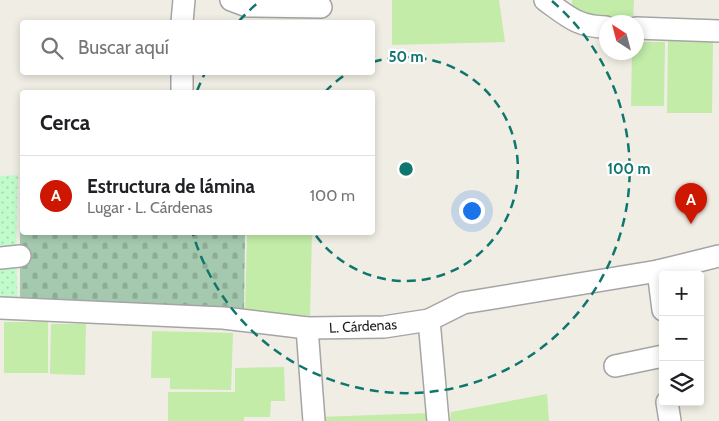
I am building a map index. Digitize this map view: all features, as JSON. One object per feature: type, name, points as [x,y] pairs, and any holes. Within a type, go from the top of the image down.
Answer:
[{"type":"street","points":[[182,20],[184,0]]},
{"type":"street","points":[[231,0],[247,6],[321,7]]},
{"type":"street","points":[[546,0],[574,21],[590,27],[599,28]]},
{"type":"street","points":[[644,28],[719,31]]},
{"type":"street","points":[[182,75],[182,90]]},
{"type":"street","name":"L. Cárdenas","points":[[0,308],[223,318],[307,328],[384,327],[429,320],[463,303],[658,271],[719,256]]},
{"type":"street","points":[[658,271],[659,279]]},
{"type":"street","points":[[429,320],[438,421]]},
{"type":"street","points":[[307,328],[314,421]]},
{"type":"street","points":[[615,366],[659,357]]},
{"type":"street","points":[[668,406],[670,421]]},
{"type":"green space","points":[[392,0],[499,0],[505,42],[392,45]]},
{"type":"green space","points":[[572,0],[634,0],[633,15],[599,15],[599,20],[572,13]]},
{"type":"green space","points":[[668,40],[713,40],[712,113],[667,113]]},
{"type":"green space","points":[[644,42],[665,42],[664,106],[631,106],[632,60],[644,60]]},
{"type":"green space","points":[[18,175],[16,251],[0,253],[0,176]]},
{"type":"green space","points":[[20,235],[245,235],[244,313],[20,306]]},
{"type":"green space","points":[[247,235],[312,235],[310,316],[245,314]]},
{"type":"green space","points":[[16,260],[18,306],[0,305],[0,263]]},
{"type":"green space","points":[[4,322],[48,322],[48,373],[4,373]]},
{"type":"green space","points":[[51,324],[86,324],[85,375],[50,374]]},
{"type":"green space","points":[[152,331],[233,333],[231,390],[170,389],[170,378],[151,378]]},
{"type":"green space","points":[[284,367],[285,401],[271,401],[270,417],[244,417],[244,421],[168,421],[168,392],[235,392],[235,368]]},
{"type":"green space","points":[[547,394],[549,421],[450,421],[451,412]]},
{"type":"green space","points":[[431,413],[433,421],[318,421],[318,417]]},
{"type":"place","name":"Estructura de lámina","points":[[691,224]]}]
